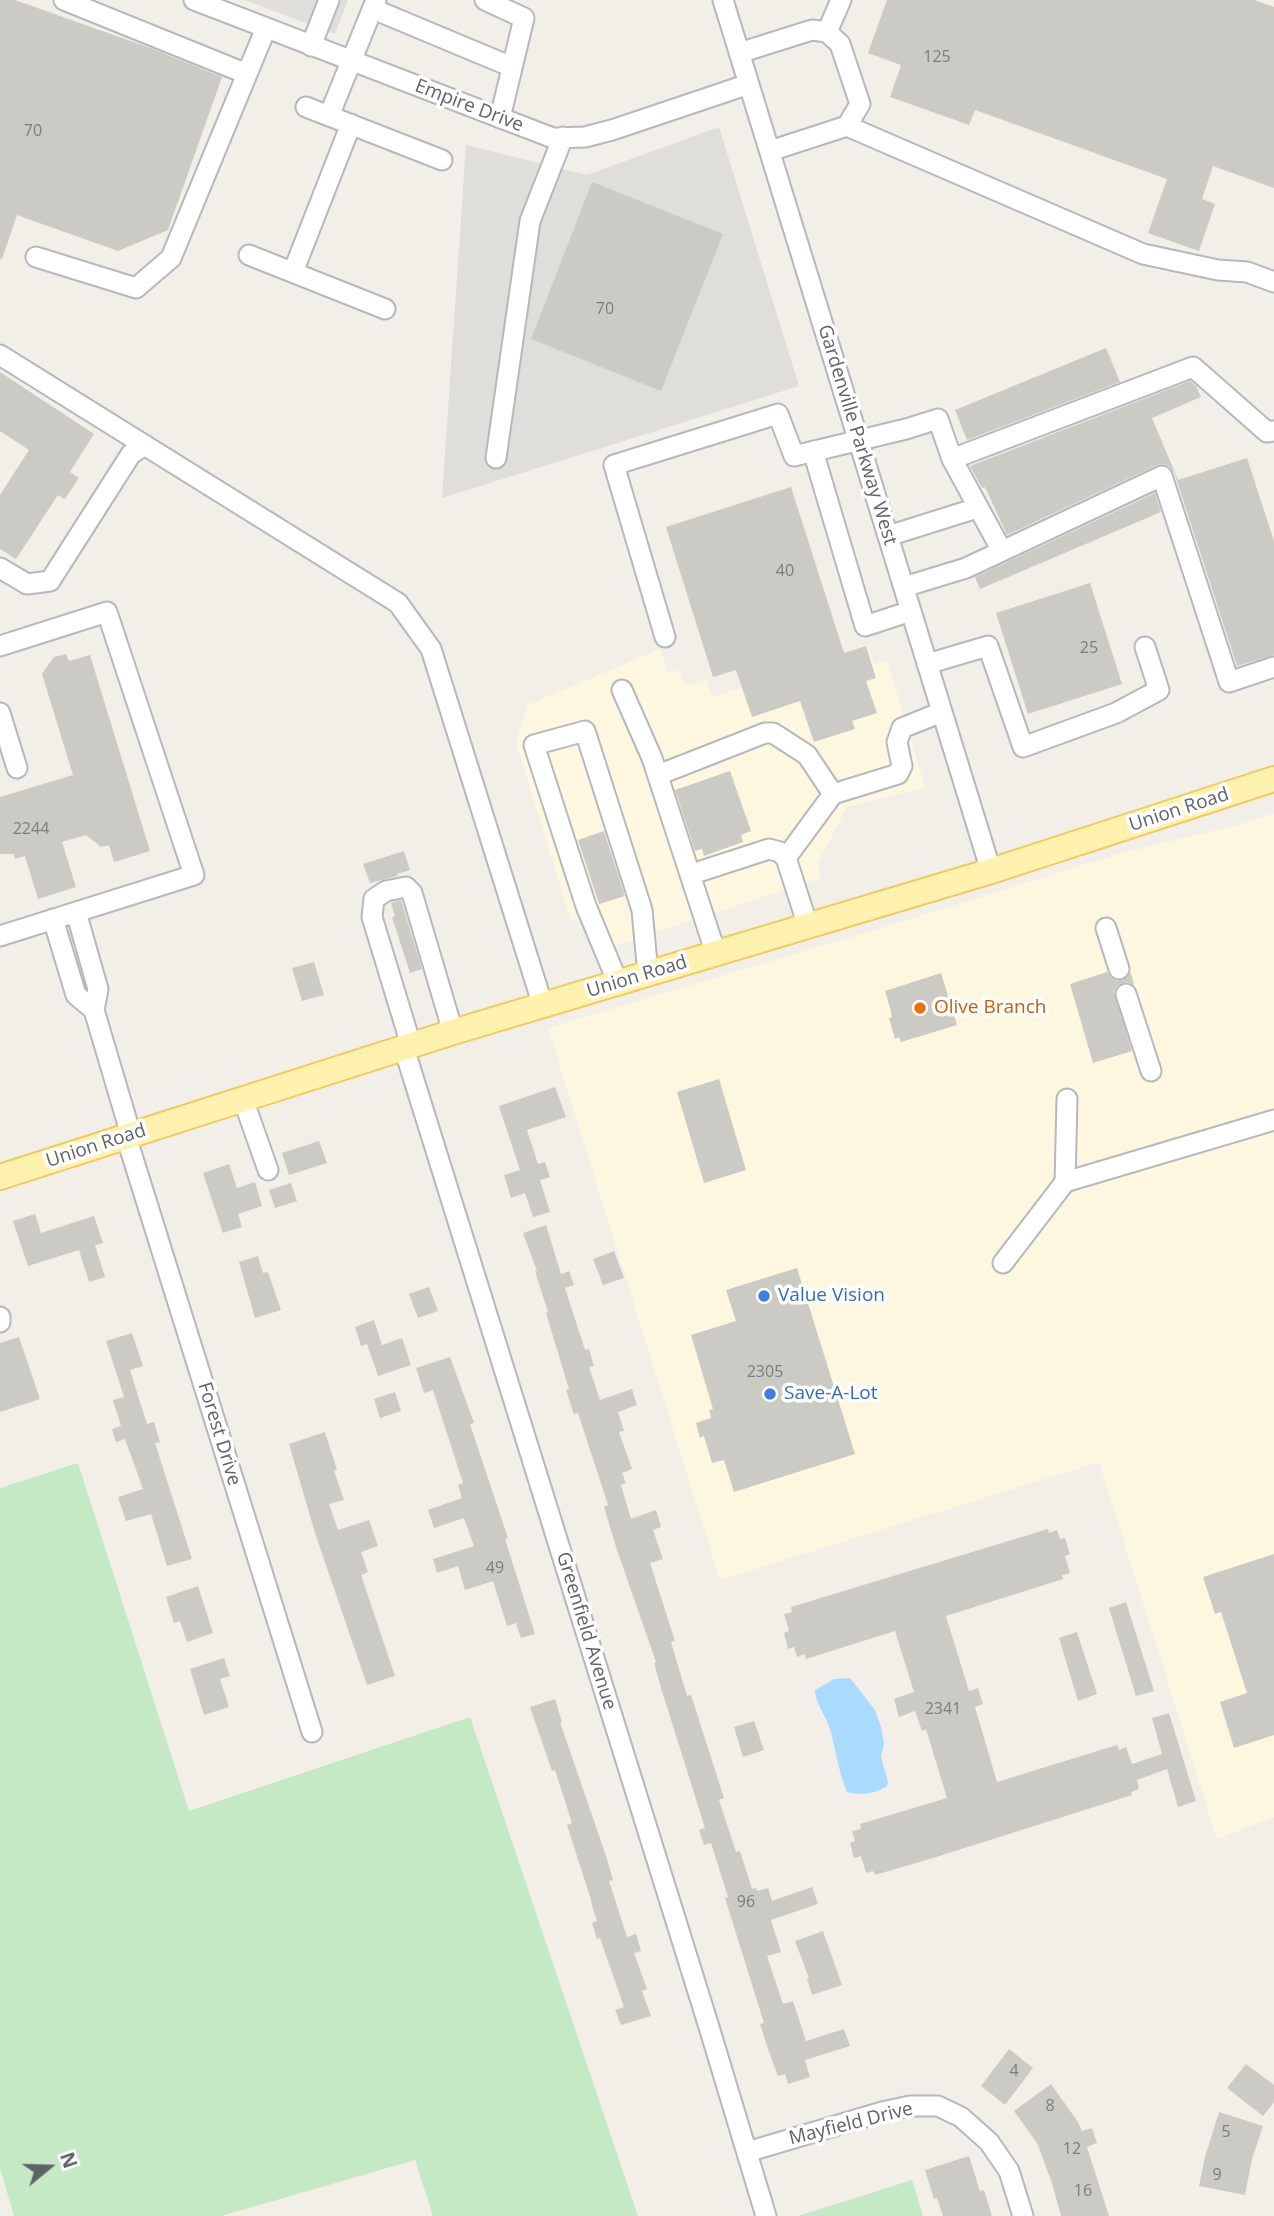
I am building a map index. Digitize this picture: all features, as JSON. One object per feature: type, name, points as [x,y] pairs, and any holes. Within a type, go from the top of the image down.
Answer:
[{"type":"main road","name":"Union Road","points":[[0,1177],[407,1046],[991,871],[1274,779]]},
{"type":"street","points":[[64,0],[247,74]]},
{"type":"street","name":"Empire Drive","points":[[194,0],[553,138],[585,137],[612,130],[749,84]]},
{"type":"street","points":[[312,46],[329,0]]},
{"type":"street","points":[[485,0],[524,18],[500,118]]},
{"type":"street","name":"Gardenville Parkway West","points":[[723,0],[991,871]]},
{"type":"street","points":[[827,32],[841,0]]},
{"type":"street","points":[[329,116],[375,4],[512,67]]},
{"type":"street","points":[[36,257],[135,288],[171,258],[266,28]]},
{"type":"street","points":[[739,53],[812,30],[827,32],[840,44],[860,104],[847,126]]},
{"type":"street","points":[[306,107],[442,160]]},
{"type":"street","points":[[293,272],[351,124]]},
{"type":"street","points":[[770,151],[847,126],[1143,254],[1218,270],[1247,272],[1274,282]]},
{"type":"street","points":[[496,458],[530,221],[562,137]]},
{"type":"street","points":[[249,255],[385,309]]},
{"type":"street","points":[[0,355],[398,603],[431,649],[543,1006]]},
{"type":"street","points":[[952,459],[1193,367],[1267,432],[1274,431]]},
{"type":"street","points":[[665,637],[614,465],[778,414],[794,456],[938,419],[952,459],[1002,551]]},
{"type":"street","points":[[0,568],[27,584],[50,581],[131,454],[145,445]]},
{"type":"street","points":[[813,451],[865,626],[911,611]]},
{"type":"street","points":[[904,587],[966,568],[1162,476],[1229,682],[1274,667]]},
{"type":"street","points":[[888,536],[977,508]]},
{"type":"street","points":[[0,646],[107,612],[194,875],[0,936]]},
{"type":"street","points":[[928,664],[988,646],[1023,747],[1116,713],[1159,690],[1145,647]]},
{"type":"street","points":[[622,690],[658,775],[716,954]]},
{"type":"street","points":[[786,858],[833,794],[898,774],[902,766],[897,742],[902,728],[942,712]]},
{"type":"street","points":[[0,713],[17,768]]},
{"type":"street","points":[[618,983],[586,906],[534,745],[585,731],[642,910],[648,974]]},
{"type":"street","points":[[658,775],[765,733],[773,733],[807,755],[833,794]]},
{"type":"street","points":[[692,874],[769,849],[780,852],[786,858],[808,926]]},
{"type":"street","name":"Greenfield Avenue","points":[[453,1032],[412,893],[406,887],[386,891],[374,900],[372,917],[407,1046],[766,2216]]},
{"type":"street","points":[[53,919],[76,995],[94,1010],[98,989],[76,912]]},
{"type":"street","points":[[1106,928],[1119,969]]},
{"type":"street","points":[[1126,994],[1151,1071]]},
{"type":"street","name":"Forest Drive","points":[[94,1010],[129,1135],[312,1732]]},
{"type":"street","points":[[243,1099],[268,1170]]},
{"type":"street","points":[[1003,1264],[1065,1182],[1067,1099]]},
{"type":"street","points":[[1065,1182],[1274,1120]]},
{"type":"street","name":"Mayfield Drive","points":[[747,2152],[882,2112],[910,2106],[939,2106],[961,2117],[989,2142],[1009,2171],[1023,2216]]},
{"type":"shaded area","points":[[245,0],[348,0],[335,34]]},
{"type":"shaded area","points":[[719,127],[799,386],[442,498],[466,145],[587,175]]},
{"type":"shaded area","points":[[868,645],[874,664],[887,660],[925,787],[847,807],[817,864],[821,878],[595,952],[585,918],[571,921],[516,742],[528,705],[660,649],[668,674],[679,670],[686,686],[705,679],[713,697]]},
{"type":"shaded area","points":[[1274,813],[1274,1817],[1217,1839],[1099,1462],[720,1580],[548,1028],[1115,855],[1249,822]]},
{"type":"green space","points":[[78,1463],[189,1811],[470,1717],[638,2216],[433,2216],[415,2160],[221,2216],[14,2216],[0,2168],[0,1488]]},
{"type":"green space","points":[[912,2180],[923,2216],[798,2216]]},
{"type":"water","points":[[850,1678],[875,1710],[884,1744],[881,1757],[887,1786],[867,1794],[847,1792],[829,1726],[815,1690],[834,1679]]},
{"type":"building","points":[[0,0],[15,0],[153,49],[222,77],[168,230],[118,251],[17,215],[0,259]]},
{"type":"building","points":[[887,0],[1254,0],[1274,7],[1274,188],[1213,166],[1202,199],[1215,204],[1199,251],[1148,233],[1167,179],[975,110],[969,125],[890,97],[901,65],[868,53]]},
{"type":"building","points":[[592,182],[723,234],[661,391],[531,339]]},
{"type":"building","points":[[1106,348],[1120,382],[967,440],[955,410]]},
{"type":"building","points":[[0,372],[94,434],[70,472],[79,478],[65,499],[58,495],[16,559],[0,549],[0,495],[29,450],[0,431]]},
{"type":"building","points":[[1190,381],[1196,386],[1201,397],[1152,418],[1178,480],[1247,458],[1274,541],[1274,655],[1237,666],[1174,472],[1169,466],[1157,465],[1007,535],[985,487],[982,488],[970,466]]},
{"type":"building","points":[[791,487],[844,653],[866,646],[876,678],[866,681],[877,713],[852,721],[855,729],[814,742],[800,701],[752,717],[736,670],[713,677],[666,527]]},
{"type":"building","points":[[1155,493],[1161,512],[980,589],[975,577]]},
{"type":"building","points":[[1090,583],[1122,684],[1028,714],[996,613]]},
{"type":"building","points":[[66,654],[69,661],[90,655],[150,851],[114,862],[109,845],[101,847],[86,835],[62,842],[76,887],[38,899],[25,856],[15,859],[14,854],[0,854],[0,797],[73,775],[42,674],[54,657]]},
{"type":"building","points":[[730,771],[751,831],[741,835],[743,842],[704,856],[702,849],[695,851],[675,790]]},
{"type":"building","points":[[604,831],[625,896],[599,904],[578,840]]},
{"type":"building","points":[[404,851],[410,870],[370,883],[363,864]]},
{"type":"building","points":[[401,900],[422,969],[410,973],[392,917],[395,916],[391,903]]},
{"type":"building","points":[[314,962],[324,995],[302,1001],[292,968]]},
{"type":"building","points":[[1107,972],[1117,981],[1123,980],[1131,973],[1134,985],[1122,983],[1114,992],[1132,1051],[1093,1063],[1070,984]]},
{"type":"building","points":[[941,973],[957,1025],[901,1042],[899,1037],[895,1039],[885,991]]},
{"type":"building","points":[[719,1079],[746,1170],[704,1183],[677,1092]]},
{"type":"building","points":[[555,1087],[566,1117],[527,1130],[538,1164],[545,1162],[550,1177],[540,1180],[550,1212],[533,1217],[525,1193],[511,1198],[504,1175],[520,1170],[499,1106]]},
{"type":"building","points":[[319,1141],[327,1163],[289,1175],[282,1153]]},
{"type":"building","points":[[229,1164],[237,1188],[255,1182],[262,1206],[238,1214],[242,1227],[223,1233],[203,1173]]},
{"type":"building","points":[[291,1183],[297,1201],[275,1208],[269,1190]]},
{"type":"building","points":[[35,1214],[41,1233],[94,1216],[103,1243],[95,1245],[105,1277],[89,1282],[79,1250],[28,1266],[13,1221]]},
{"type":"building","points":[[546,1225],[561,1274],[569,1271],[574,1285],[565,1288],[585,1350],[589,1349],[594,1366],[589,1367],[600,1400],[632,1389],[637,1405],[618,1412],[624,1431],[619,1432],[632,1469],[622,1473],[626,1483],[621,1485],[631,1519],[656,1510],[661,1527],[653,1530],[663,1559],[650,1563],[675,1641],[671,1642],[687,1696],[691,1695],[724,1798],[719,1800],[736,1852],[740,1851],[752,1889],[756,1888],[757,1891],[768,1888],[772,1901],[812,1887],[818,1904],[771,1920],[781,1952],[767,1956],[783,2004],[793,2001],[806,2041],[844,2029],[850,2046],[805,2060],[810,2077],[788,2084],[785,2074],[778,2076],[760,2024],[764,2023],[725,1898],[728,1897],[711,1843],[704,1845],[699,1830],[705,1828],[661,1688],[654,1663],[656,1662],[616,1547],[604,1507],[608,1505],[578,1413],[574,1414],[566,1390],[569,1389],[546,1313],[548,1312],[537,1271],[523,1233]]},
{"type":"building","points":[[614,1251],[624,1278],[603,1285],[593,1259]]},
{"type":"building","points":[[258,1256],[263,1273],[268,1272],[281,1310],[255,1318],[239,1262]]},
{"type":"building","points":[[797,1268],[855,1454],[734,1492],[724,1460],[712,1463],[704,1436],[700,1438],[696,1423],[711,1418],[709,1410],[713,1409],[691,1335],[736,1321],[726,1290]]},
{"type":"building","points":[[429,1287],[438,1311],[418,1318],[409,1294]]},
{"type":"building","points":[[374,1320],[382,1345],[402,1338],[411,1365],[378,1376],[367,1344],[361,1346],[355,1327]]},
{"type":"building","points":[[132,1333],[143,1366],[130,1370],[147,1424],[154,1422],[160,1442],[155,1443],[192,1559],[167,1566],[151,1514],[126,1521],[118,1497],[143,1489],[125,1439],[116,1442],[112,1429],[121,1426],[113,1400],[124,1397],[106,1341]]},
{"type":"building","points":[[19,1337],[40,1399],[0,1412],[0,1343]]},
{"type":"building","points":[[450,1357],[474,1423],[470,1424],[508,1538],[505,1539],[535,1634],[521,1638],[516,1623],[507,1626],[493,1581],[465,1590],[458,1566],[437,1573],[433,1559],[474,1546],[464,1518],[434,1528],[428,1510],[462,1498],[458,1485],[463,1483],[433,1390],[424,1393],[416,1368]]},
{"type":"building","points":[[395,1392],[401,1411],[380,1418],[374,1399]]},
{"type":"building","points":[[325,1432],[344,1500],[329,1504],[338,1530],[369,1520],[378,1546],[361,1552],[368,1572],[361,1575],[395,1676],[367,1685],[315,1533],[289,1444]]},
{"type":"building","points":[[1048,1529],[1049,1533],[1057,1530],[1060,1539],[1065,1538],[1070,1554],[1065,1556],[1070,1573],[1062,1575],[1063,1579],[946,1616],[969,1691],[978,1688],[983,1704],[975,1707],[997,1782],[1117,1745],[1119,1750],[1126,1747],[1132,1764],[1162,1754],[1152,1718],[1169,1713],[1196,1801],[1178,1807],[1167,1769],[1137,1780],[1139,1789],[1131,1792],[1132,1795],[933,1858],[875,1875],[873,1871],[866,1873],[861,1856],[854,1858],[850,1843],[855,1841],[852,1831],[861,1829],[860,1824],[947,1798],[926,1729],[922,1731],[915,1711],[899,1717],[894,1699],[914,1692],[895,1631],[806,1659],[805,1654],[797,1657],[794,1647],[788,1649],[784,1633],[789,1631],[784,1614],[792,1612],[791,1607]]},
{"type":"building","points":[[1274,1554],[1274,1735],[1234,1748],[1220,1702],[1247,1693],[1221,1612],[1215,1614],[1203,1577]]},
{"type":"building","points":[[198,1586],[213,1633],[187,1642],[180,1621],[174,1623],[166,1597]]},
{"type":"building","points":[[1126,1602],[1154,1691],[1136,1696],[1109,1608]]},
{"type":"building","points":[[1077,1632],[1097,1694],[1078,1701],[1059,1638]]},
{"type":"building","points":[[224,1658],[230,1676],[220,1679],[229,1707],[204,1715],[190,1669]]},
{"type":"building","points":[[555,1699],[560,1722],[606,1856],[613,1880],[609,1881],[627,1937],[636,1934],[641,1951],[634,1953],[647,1989],[642,1991],[651,2016],[621,2025],[615,2010],[624,2007],[600,1938],[597,1939],[592,1923],[597,1921],[567,1825],[572,1823],[530,1707]]},
{"type":"building","points":[[754,1721],[764,1750],[743,1757],[734,1727]]},
{"type":"building","points":[[823,1931],[842,1985],[812,1995],[807,1979],[809,1978],[795,1941]]},
{"type":"building","points":[[1009,2049],[1033,2068],[1005,2105],[981,2086]]},
{"type":"building","points":[[1246,2064],[1274,2085],[1274,2102],[1263,2116],[1227,2088]]},
{"type":"building","points":[[1051,2084],[1082,2131],[1092,2128],[1097,2143],[1087,2147],[1109,2216],[1061,2216],[1037,2143],[1014,2111]]},
{"type":"building","points":[[1219,2112],[1263,2126],[1252,2159],[1245,2195],[1199,2186]]},
{"type":"building","points":[[969,2156],[980,2191],[984,2190],[992,2216],[943,2216],[937,2198],[934,2199],[925,2170]]},
{"type":"place","name":"Olive Branch","points":[[920,1008]]},
{"type":"place","name":"Value Vision","points":[[764,1296]]},
{"type":"place","name":"Save-A-Lot","points":[[770,1394]]}]
